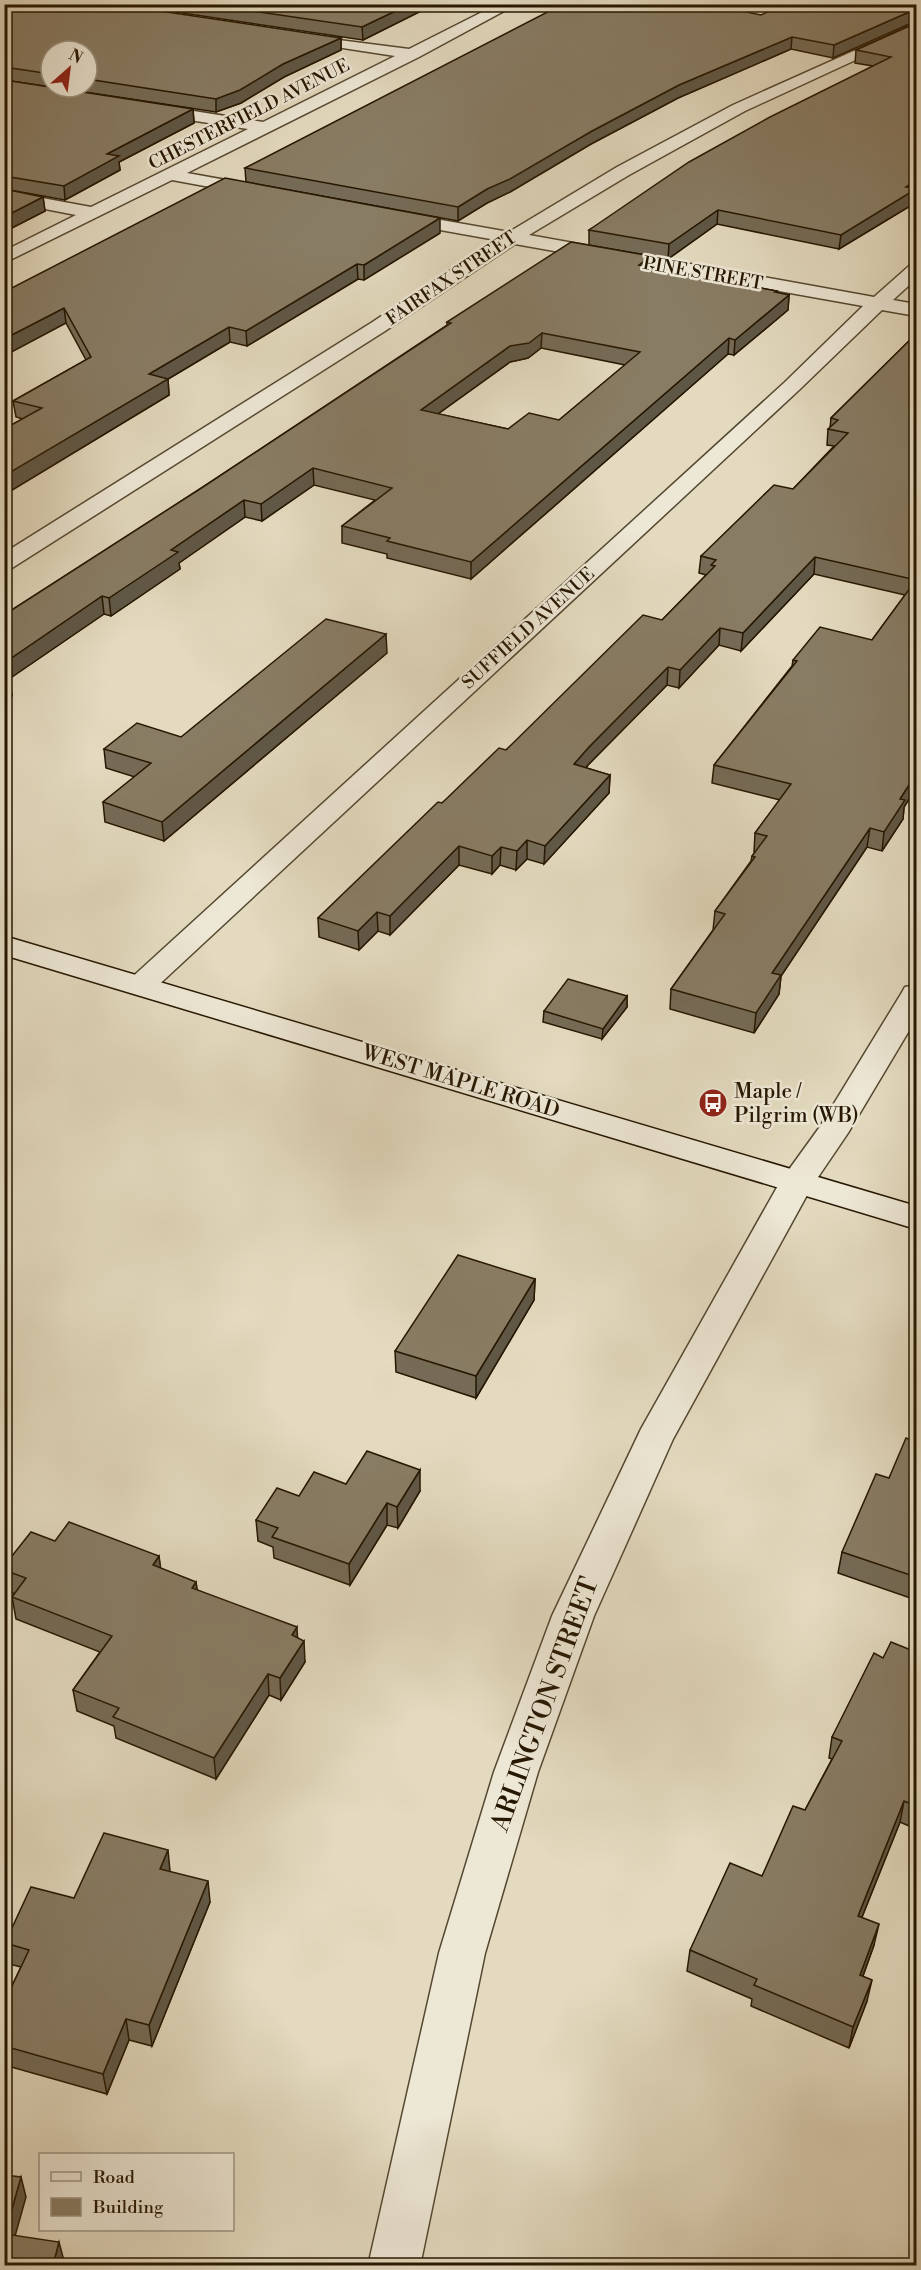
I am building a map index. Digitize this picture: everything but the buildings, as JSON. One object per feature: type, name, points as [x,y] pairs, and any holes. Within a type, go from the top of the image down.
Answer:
[{"type":"street","name":"CHESTERFIELD AVENUE","points":[[4,258],[510,4]]},
{"type":"street","name":"FAIRFAX STREET","points":[[4,563],[378,327],[510,238],[623,171],[739,108],[916,27]]},
{"type":"street","points":[[278,34],[414,54]]},
{"type":"street","points":[[130,106],[264,127]]},
{"type":"street","points":[[171,175],[278,195]]},
{"type":"street","points":[[4,196],[94,213]]},
{"type":"street","name":"PINE STREET","points":[[381,214],[916,310]]},
{"type":"street","name":"SUFFIELD AVENUE","points":[[140,986],[792,386],[876,303],[916,270]]},
{"type":"street","name":"WEST MAPLE ROAD","points":[[4,945],[916,1218]]},
{"type":"street","name":"ARLINGTON STREET","points":[[394,2265],[462,1953],[484,1874],[542,1696],[604,1544],[654,1439],[797,1182],[832,1133],[916,994]]},
{"type":"place","name":"Maple / Pilgrim (WB)","points":[[713,1103]]}]
